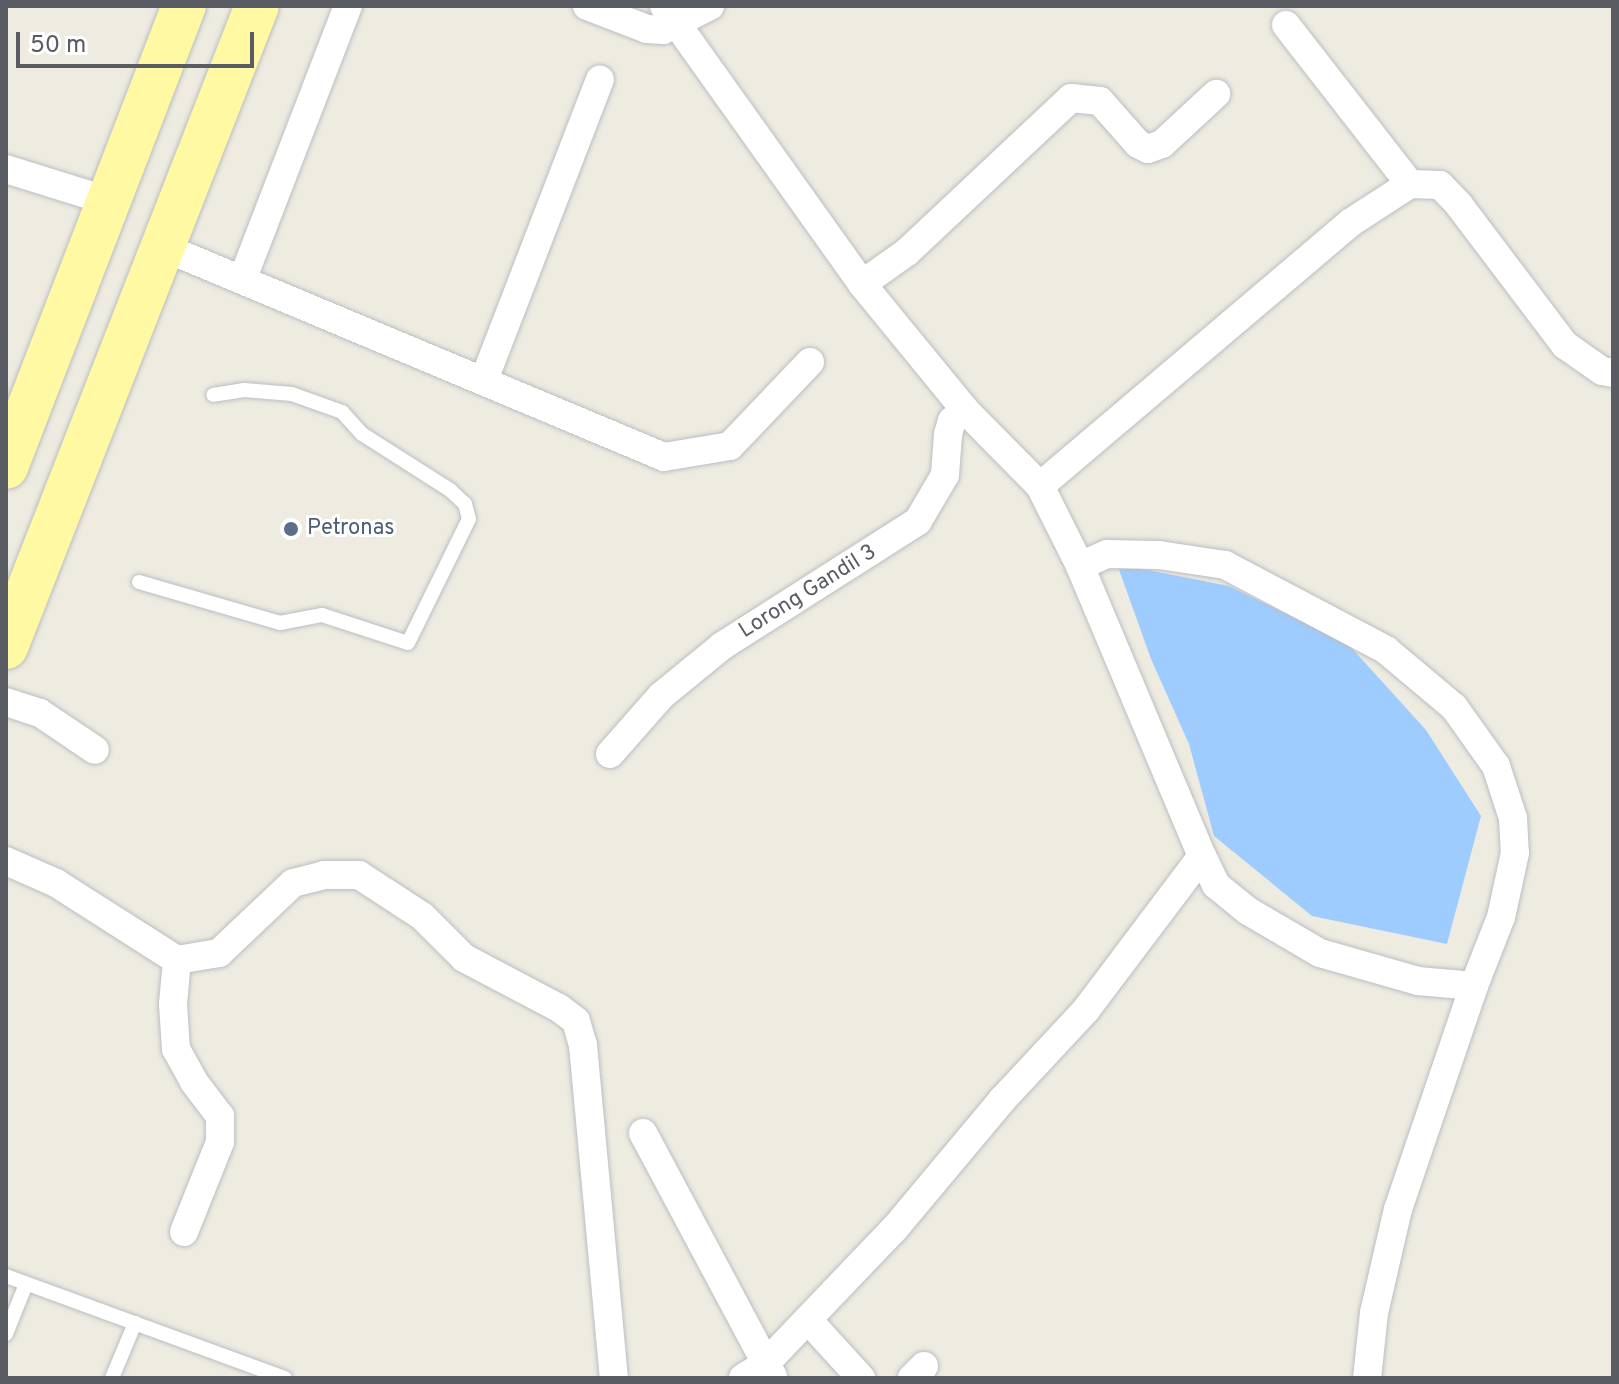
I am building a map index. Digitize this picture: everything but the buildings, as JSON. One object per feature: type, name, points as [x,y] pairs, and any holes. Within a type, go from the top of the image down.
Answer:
[{"type":"main road","points":[[6,467],[184,6]]},
{"type":"main road","points":[[6,647],[257,6]]},
{"type":"street","points":[[243,278],[348,6]]},
{"type":"street","points":[[587,6],[647,29],[663,30],[671,14]]},
{"type":"street","points":[[671,14],[710,6]]},
{"type":"street","points":[[671,14],[862,284],[965,410],[1040,486],[1080,566],[1216,885],[1248,911],[1320,953],[1418,981],[1474,986]]},
{"type":"street","points":[[1286,25],[1410,184]]},
{"type":"street","points":[[484,380],[600,80]]},
{"type":"street","points":[[862,284],[907,252],[1071,98],[1100,101],[1138,144],[1148,149],[1162,144],[1216,94]]},
{"type":"street","points":[[6,169],[109,201]]},
{"type":"street","points":[[1040,486],[1350,223],[1410,184],[1440,185],[1459,205],[1565,345],[1602,371],[1613,373]]},
{"type":"street","points":[[163,247],[664,457],[730,446],[810,362]]},
{"type":"street","name":"Lorong Gandil 3","points":[[610,754],[661,696],[722,646],[918,521],[945,475],[952,421],[965,410]]},
{"type":"street","points":[[1080,566],[1107,554],[1159,555],[1225,565],[1362,635],[1454,707],[1496,766],[1513,818],[1515,853],[1501,917],[1474,986],[1398,1209],[1374,1313],[1367,1378]]},
{"type":"street","points":[[6,702],[40,713],[95,750]]},
{"type":"street","points":[[643,1133],[761,1373],[895,1228],[1003,1099],[1086,1010],[1202,856]]},
{"type":"street","points":[[6,861],[56,883],[177,960],[219,953],[293,883],[324,875],[359,875],[422,916],[464,958],[559,1008],[576,1021],[583,1045],[614,1378]]},
{"type":"street","points":[[177,960],[173,1004],[176,1049],[194,1082],[220,1116],[220,1142],[184,1232]]},
{"type":"street","points":[[808,1320],[861,1378]]},
{"type":"lane","points":[[139,582],[280,623],[322,615],[408,643],[469,519],[465,504],[450,490],[362,434],[342,412],[292,394],[244,390],[213,395]]},
{"type":"lane","points":[[6,1276],[285,1378]]},
{"type":"lane","points":[[6,1334],[26,1284]]},
{"type":"lane","points":[[112,1378],[135,1323]]},
{"type":"water","points":[[1117,564],[1229,586],[1348,644],[1426,730],[1481,816],[1447,944],[1312,916],[1214,836],[1189,744],[1151,659]]},
{"type":"place","name":"Petronas","points":[[291,529]]}]
